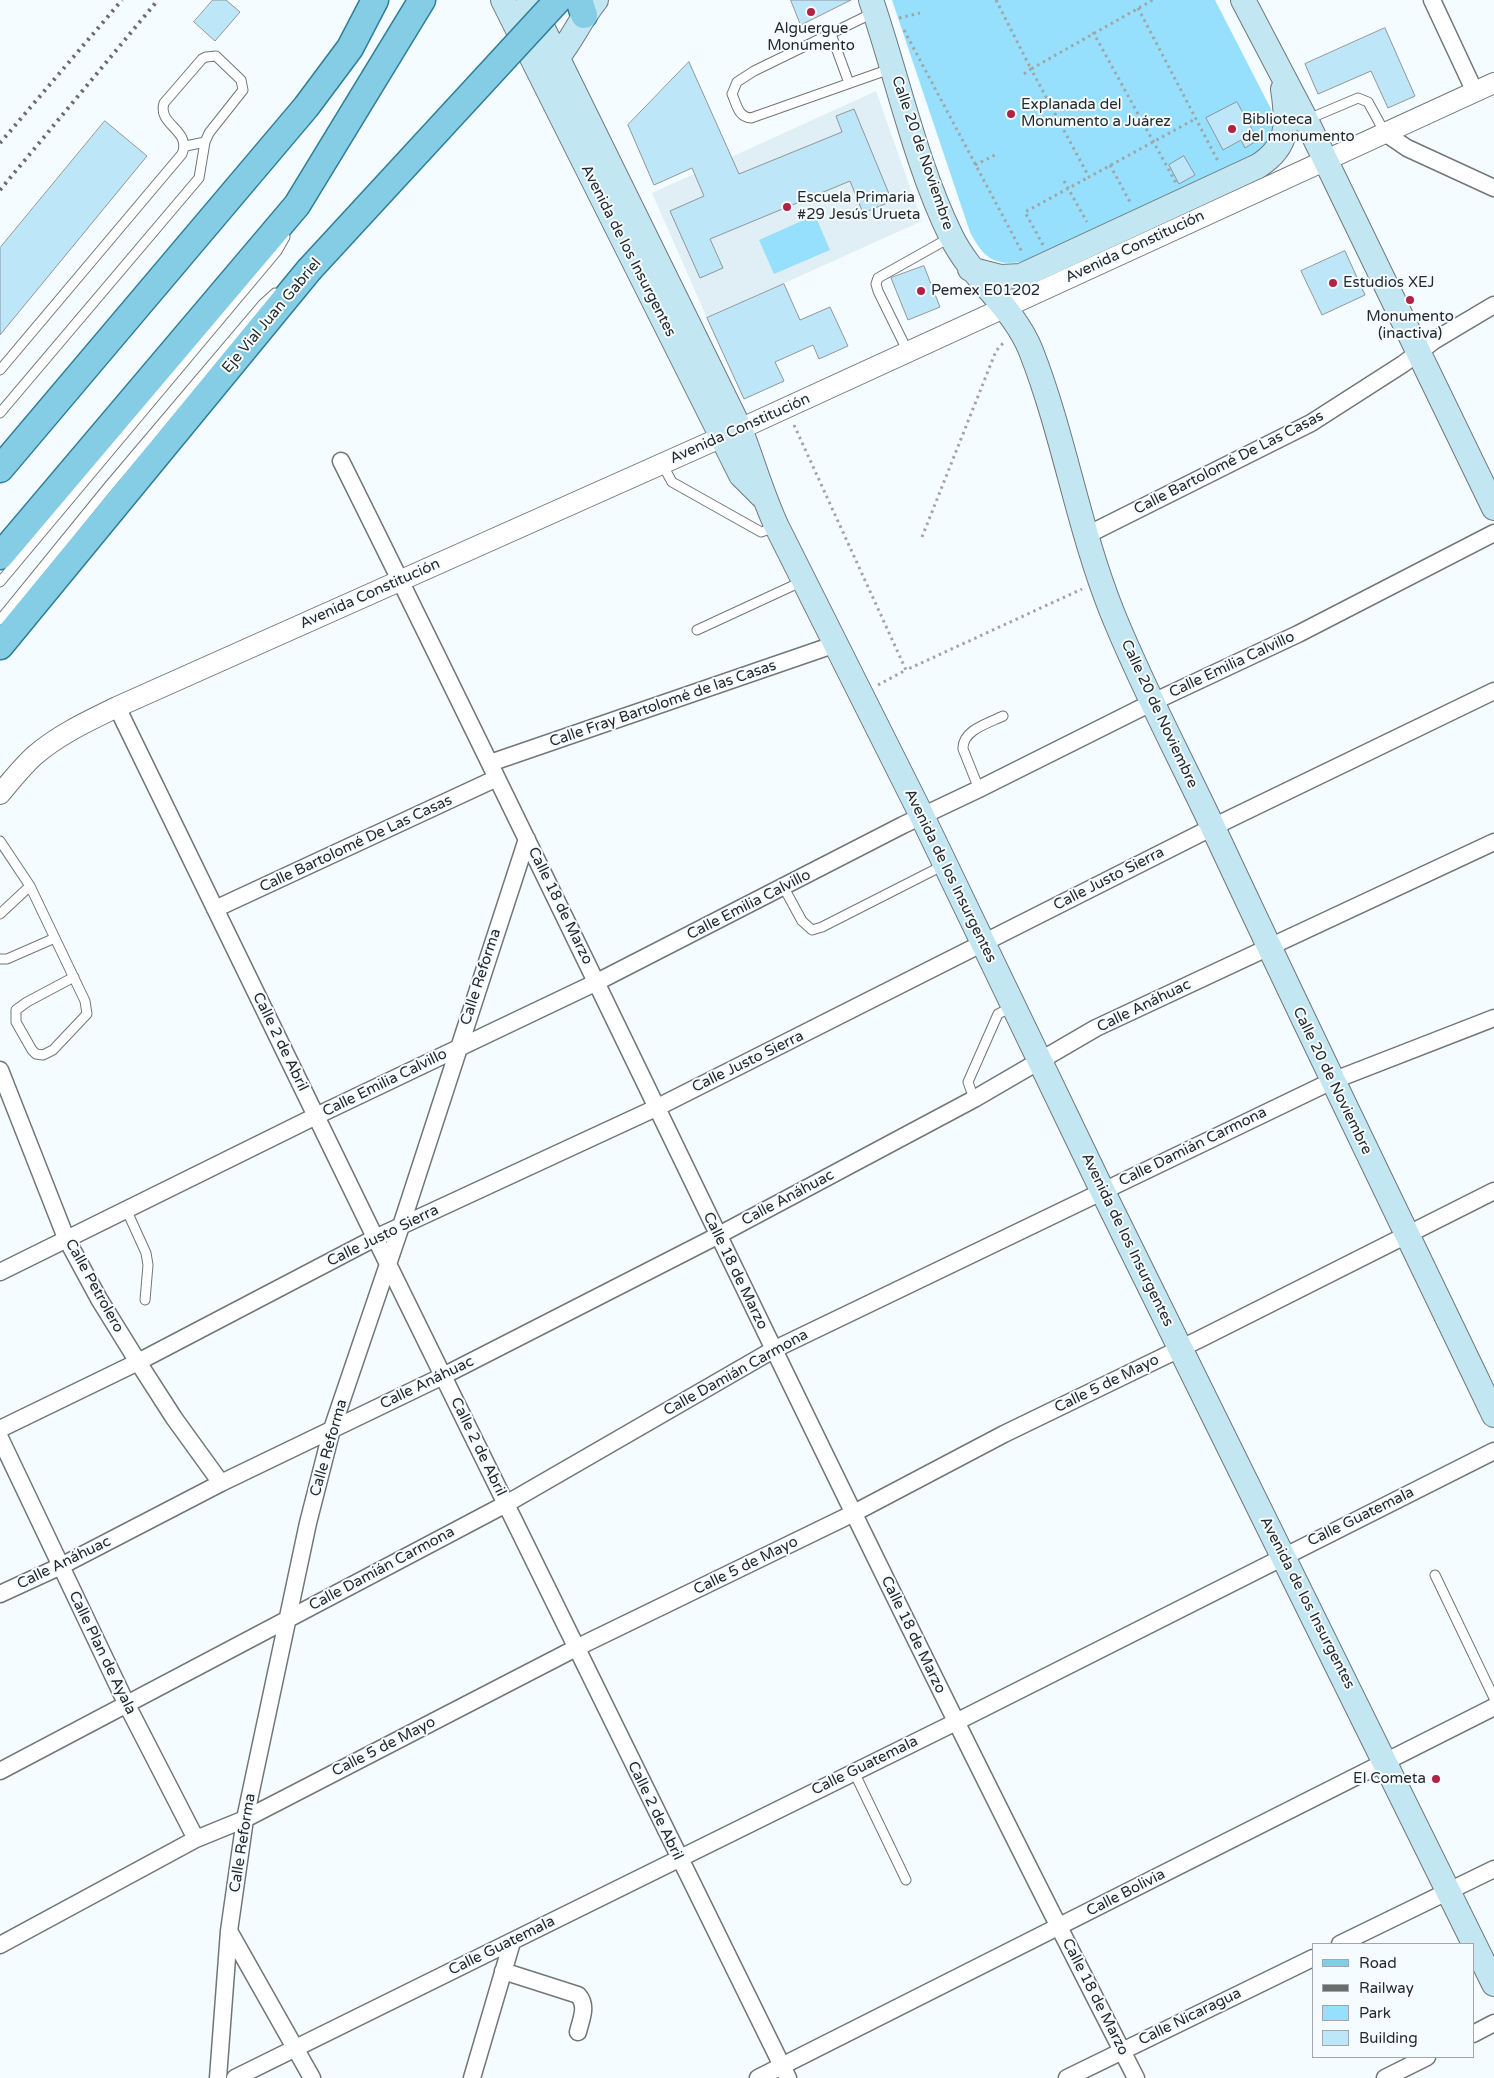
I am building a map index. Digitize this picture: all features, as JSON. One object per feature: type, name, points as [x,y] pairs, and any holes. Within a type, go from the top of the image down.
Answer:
[{"type":"main road","points":[[0,469],[306,107],[350,48],[375,0]]},
{"type":"main road","points":[[0,556],[297,205],[422,0]]},
{"type":"main road","name":"Avenida de los Insurgentes","points":[[503,0],[731,433],[755,467],[762,496],[777,527],[922,816],[1103,1192],[1474,1943]]},
{"type":"main road","name":"Avenida de los Insurgentes","points":[[529,0],[731,433]]},
{"type":"main road","name":"Eje Vial Juan Gabriel","points":[[0,646],[309,270],[558,0]]},
{"type":"main road","points":[[1243,0],[1306,120],[1494,508]]},
{"type":"main road","points":[[557,58],[566,48],[586,5]]},
{"type":"main road","name":"Calle 20 de Noviembre","points":[[873,6],[931,187],[951,237],[970,269],[1011,315],[1030,350],[1046,396],[1101,581],[1129,652],[1332,1081],[1494,1415]]},
{"type":"main road","points":[[970,269],[1001,277],[1021,276],[1258,166],[1271,158],[1280,146],[1288,123],[1280,70]]},
{"type":"main road","name":"Avenida de los Insurgentes","points":[[1474,1944],[1494,1984]]},
{"type":"street","points":[[1432,0],[1475,92]]},
{"type":"street","name":"Avenida Constitución","points":[[0,794],[33,757],[45,747],[74,728],[117,707],[908,352],[1011,315],[1325,160],[1494,83]]},
{"type":"street","points":[[1385,133],[1407,148],[1494,188]]},
{"type":"street","name":"Calle Bartolomé De Las Casas","points":[[1087,535],[1311,423],[1435,340],[1494,305]]},
{"type":"street","name":"Calle 18 de Marzo","points":[[341,461],[658,1107],[717,1236],[773,1350],[956,1722],[1136,2078]]},
{"type":"street","name":"Calle Emilia Calvillo","points":[[0,1272],[316,1116],[597,982],[922,816],[1153,702],[1298,634],[1494,533]]},
{"type":"street","name":"Calle Fray Bartolomé de las Casas","points":[[490,763],[836,644]]},
{"type":"street","name":"Calle Justo Sierra","points":[[0,1429],[138,1362],[375,1238],[658,1107],[1213,827],[1494,691]]},
{"type":"street","name":"Calle 2 de Abril","points":[[117,707],[375,1238],[785,2072]]},
{"type":"street","name":"Calle Bartolomé De Las Casas","points":[[215,909],[497,778]]},
{"type":"street","name":"Calle Reforma","points":[[218,2078],[229,1931],[245,1819],[308,1523],[332,1429],[401,1226],[457,1048],[527,838]]},
{"type":"street","name":"Calle Anáhuac","points":[[0,1594],[61,1566],[221,1483],[443,1376],[717,1236],[974,1099],[1096,1028],[1494,842]]},
{"type":"street","name":"Calle Damián Carmona","points":[[0,1771],[506,1504],[773,1350],[1332,1081],[1494,1018]]},
{"type":"street","name":"Calle Petrolero","points":[[0,1070],[66,1238],[99,1299],[138,1362],[174,1418],[221,1483]]},
{"type":"street","name":"Calle 5 de Mayo","points":[[0,1945],[196,1839],[245,1819],[576,1648],[854,1513],[1004,1434],[1408,1236],[1494,1191]]},
{"type":"street","name":"Calle Plan de Ayala","points":[[0,1438],[127,1705],[196,1839]]},
{"type":"street","name":"Calle Guatemala","points":[[235,2078],[956,1722],[1494,1451]]},
{"type":"street","name":"Calle Bolivia","points":[[758,2078],[785,2072],[1060,1927],[1494,1707]]},
{"type":"street","points":[[1342,1943],[1494,1869]]},
{"type":"street","points":[[229,1931],[312,2078]]},
{"type":"street","points":[[472,2078],[512,1942]]},
{"type":"street","name":"Calle Nicaragua","points":[[1067,2078],[1312,1958]]},
{"type":"street","points":[[503,1971],[578,1995],[584,2008],[578,2032]]},
{"type":"street","points":[[1474,2033],[1494,2023]]},
{"type":"street","points":[[1384,2078],[1425,2058]]},
{"type":"lane","points":[[873,6],[831,34],[748,75],[737,82],[732,94],[740,114],[745,118],[751,118],[892,68]]},
{"type":"lane","points":[[831,34],[849,83]]},
{"type":"lane","points":[[0,413],[199,178],[205,142],[213,126],[242,90],[241,80],[216,56],[202,59],[164,103],[162,110],[164,116],[180,134],[186,146]]},
{"type":"lane","points":[[1306,120],[1350,101],[1364,99],[1368,102],[1385,133]]},
{"type":"lane","points":[[186,146],[205,142]]},
{"type":"lane","points":[[0,370],[182,154],[186,146]]},
{"type":"lane","points":[[0,582],[277,250],[293,226],[297,205]]},
{"type":"lane","points":[[908,352],[878,291],[876,284],[878,278],[951,237]]},
{"type":"lane","points":[[0,620],[108,487],[263,304],[287,283],[309,270]]},
{"type":"lane","points":[[662,464],[672,482],[761,532],[777,527]]},
{"type":"lane","points":[[697,630],[804,582]]},
{"type":"lane","points":[[979,789],[963,749],[963,743],[969,734],[1003,716]]},
{"type":"lane","points":[[0,841],[30,886],[74,977],[85,1002],[87,1014],[84,1020],[49,1054],[36,1054],[16,1022],[16,1010],[27,1002],[74,977]]},
{"type":"lane","points":[[784,888],[802,921],[812,930],[822,928],[945,865]]},
{"type":"lane","points":[[0,914],[30,886]]},
{"type":"lane","points":[[0,959],[7,959],[55,938]]},
{"type":"lane","points":[[974,1099],[968,1082],[998,1014],[1014,1006]]},
{"type":"lane","points":[[126,1209],[146,1253],[148,1265],[145,1300]]},
{"type":"lane","points":[[1435,1575],[1494,1698]]},
{"type":"lane","points":[[854,1772],[906,1880]]},
{"type":"path","points":[[996,0],[1088,177]]},
{"type":"path","points":[[1024,74],[1093,32],[1154,0]]},
{"type":"path","points":[[1138,8],[1223,172]]},
{"type":"path","points":[[920,13],[898,18],[1026,261]]},
{"type":"path","points":[[1093,32],[1180,192]]},
{"type":"path","points":[[1046,252],[1025,212],[1195,119]]},
{"type":"path","points":[[975,165],[996,154]]},
{"type":"path","points":[[1110,165],[1131,204]]},
{"type":"path","points":[[1064,182],[1088,223]]},
{"type":"path","points":[[922,537],[1011,315]]},
{"type":"path","points":[[786,408],[906,670]]},
{"type":"path","points":[[861,694],[906,670],[1101,581]]},
{"type":"shaded area","name":"Escuela Primaria #29 Jesús Urueta","points":[[876,91],[922,221],[707,318],[652,193]]},
{"type":"green space","points":[[892,0],[1215,0],[1271,109],[1272,135],[1257,156],[1026,261],[1015,263],[998,262],[980,249],[970,232]]},
{"type":"green space","points":[[815,215],[830,250],[774,274],[759,240]]},
{"type":"building","points":[[213,0],[226,0],[240,12],[215,41],[194,22]]},
{"type":"building","name":"Alguergue Monumento","points":[[791,0],[851,0],[801,25]]},
{"type":"building","points":[[1385,28],[1415,96],[1388,108],[1371,71],[1318,94],[1305,64]]},
{"type":"building","points":[[689,62],[739,174],[842,132],[836,116],[854,109],[892,201],[863,213],[850,181],[710,239],[723,268],[700,278],[670,211],[704,196],[692,168],[654,185],[628,125]]},
{"type":"building","name":"Biblioteca del monumento","points":[[1237,102],[1258,140],[1245,148],[1241,140],[1223,150],[1206,118]]},
{"type":"building","points":[[105,121],[147,156],[0,335],[0,248]]},
{"type":"building","points":[[1184,156],[1195,175],[1179,184],[1169,165]]},
{"type":"building","name":"Estudios XEJ","points":[[1345,251],[1365,295],[1322,315],[1301,271]]},
{"type":"building","points":[[924,266],[940,307],[908,320],[891,278]]},
{"type":"building","points":[[784,284],[800,320],[830,307],[848,346],[819,359],[813,345],[775,362],[784,381],[744,399],[707,318]]},
{"type":"railway","points":[[0,143],[122,0]]},
{"type":"railway","points":[[0,190],[158,0]]},
{"type":"place","name":"Alguergue Monumento","points":[[811,12]]},
{"type":"place","name":"Explanada del Monumento a Juárez","points":[[1011,114]]},
{"type":"place","name":"Biblioteca del monumento","points":[[1232,129]]},
{"type":"place","name":"Escuela Primaria #29 Jesús Urueta","points":[[787,207]]},
{"type":"place","name":"Estudios XEJ","points":[[1333,283]]},
{"type":"place","name":"Pemex E01202","points":[[921,291]]},
{"type":"place","name":"Monumento (inactiva)","points":[[1410,300]]},
{"type":"place","name":"El Cometa","points":[[1436,1779]]}]
